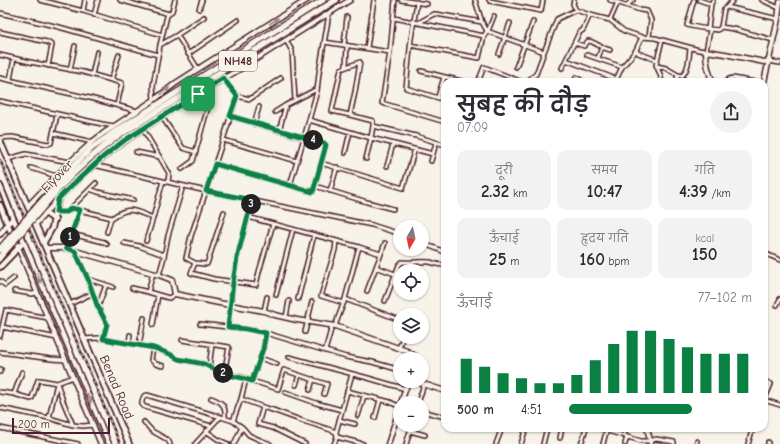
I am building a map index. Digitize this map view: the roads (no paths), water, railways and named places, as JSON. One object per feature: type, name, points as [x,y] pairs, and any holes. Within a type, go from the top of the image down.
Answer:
[{"type":"highway","name":"NH48","points":[[138,120],[323,0]]},
{"type":"highway","name":"NH48","points":[[138,120],[336,0]]},
{"type":"highway","name":"Flyover","points":[[0,249],[78,161],[92,148],[116,131],[138,120]]},
{"type":"highway","name":"Flyover","points":[[0,257],[60,187],[79,168],[106,144],[138,120]]},
{"type":"main road","name":"Benad Road","points":[[0,139],[129,444]]},
{"type":"main road","points":[[0,186],[24,242],[0,267]]},
{"type":"main road","points":[[44,242],[55,220],[58,199]]},
{"type":"main road","points":[[0,205],[18,247]]},
{"type":"main road","points":[[28,206],[45,213],[55,220]]},
{"type":"main road","points":[[0,232],[13,218]]},
{"type":"street","points":[[40,0],[83,11],[162,35]]},
{"type":"street","points":[[57,5],[58,0]]},
{"type":"street","points":[[83,11],[85,0]]},
{"type":"street","points":[[94,15],[98,0]]},
{"type":"street","points":[[120,0],[169,14]]},
{"type":"street","points":[[154,100],[153,86],[162,35],[167,16],[172,11],[175,0]]},
{"type":"street","points":[[199,9],[202,0]]},
{"type":"street","points":[[28,206],[70,162],[92,142],[154,100],[176,83],[307,0]]},
{"type":"street","points":[[36,224],[72,185],[125,140],[350,0]]},
{"type":"street","points":[[367,48],[374,0]]},
{"type":"street","points":[[395,0],[390,52],[382,103],[441,121]]},
{"type":"street","points":[[401,0],[427,4]]},
{"type":"street","points":[[475,0],[482,22],[487,31],[544,52]]},
{"type":"street","points":[[489,0],[541,12],[543,0]]},
{"type":"street","points":[[574,0],[573,4],[576,10],[610,20],[624,31],[642,37],[655,38],[690,48],[764,62],[768,61],[780,63]]},
{"type":"street","points":[[610,0],[646,11],[651,20],[649,37]]},
{"type":"street","points":[[627,5],[633,0]]},
{"type":"street","points":[[694,0],[687,25],[718,30],[721,27],[734,29],[774,40]]},
{"type":"street","points":[[699,0],[710,4]]},
{"type":"street","points":[[711,78],[706,62],[706,51],[710,4],[713,0]]},
{"type":"street","points":[[721,27],[724,9],[727,8],[733,0]]},
{"type":"street","points":[[762,0],[779,8]]},
{"type":"street","points":[[417,2],[416,23],[410,45],[406,88],[441,98]]},
{"type":"street","points":[[610,20],[618,2]]},
{"type":"street","points":[[765,78],[774,40],[780,2]]},
{"type":"street","points":[[727,8],[778,19]]},
{"type":"street","points":[[532,78],[536,74],[557,19],[576,10]]},
{"type":"street","points":[[0,13],[59,27],[158,55]]},
{"type":"street","points":[[290,185],[310,120],[317,88],[328,13]]},
{"type":"street","points":[[416,23],[436,14],[482,22]]},
{"type":"street","points":[[562,68],[590,15]]},
{"type":"street","points":[[410,45],[479,58],[484,36],[494,16]]},
{"type":"street","points":[[160,45],[204,17]]},
{"type":"street","points":[[346,66],[345,46],[347,17]]},
{"type":"street","points":[[394,18],[484,36]]},
{"type":"street","points":[[188,54],[238,20]]},
{"type":"street","points":[[516,67],[533,22]]},
{"type":"street","points":[[499,54],[510,23]]},
{"type":"street","points":[[0,32],[47,42],[52,45],[48,66]]},
{"type":"street","points":[[177,35],[198,69]]},
{"type":"street","points":[[616,78],[622,67],[636,50],[642,37]]},
{"type":"street","points":[[286,40],[292,50],[295,100]]},
{"type":"street","points":[[575,43],[584,46],[590,40],[610,50]]},
{"type":"street","points":[[661,78],[656,65],[662,40]]},
{"type":"street","points":[[324,42],[390,52]]},
{"type":"street","points":[[70,70],[75,46]]},
{"type":"street","points":[[598,58],[602,47]]},
{"type":"street","points":[[657,66],[666,68],[682,76],[685,73],[689,60],[690,48]]},
{"type":"street","points":[[636,50],[638,53],[657,60]]},
{"type":"street","points":[[92,75],[97,52]]},
{"type":"street","points":[[0,55],[122,83],[117,105]]},
{"type":"street","points":[[111,80],[118,55]]},
{"type":"street","points":[[587,55],[622,67]]},
{"type":"street","points":[[10,80],[14,58]]},
{"type":"street","points":[[566,60],[608,78]]},
{"type":"street","points":[[350,115],[360,62],[341,69],[332,111],[373,121],[366,159]]},
{"type":"street","points":[[480,78],[484,67],[512,78]]},
{"type":"street","points":[[421,71],[451,78]]},
{"type":"street","points":[[0,78],[137,111]]},
{"type":"street","points":[[223,78],[237,96],[250,99],[281,78]]},
{"type":"street","points":[[438,97],[441,86]]},
{"type":"street","points":[[275,112],[317,88]]},
{"type":"street","points":[[224,212],[206,264],[195,263],[186,258],[191,236],[237,96]]},
{"type":"street","points":[[182,169],[193,162],[208,107],[199,104],[193,97]]},
{"type":"street","points":[[0,101],[114,126]]},
{"type":"street","points":[[279,131],[286,105]]},
{"type":"street","points":[[254,124],[259,107]]},
{"type":"street","points":[[0,139],[12,137],[48,144],[51,143],[57,114]]},
{"type":"street","points":[[215,164],[313,192],[315,186],[325,144],[230,116]]},
{"type":"street","points":[[162,117],[183,148],[196,152]]},
{"type":"street","points":[[310,120],[433,154]]},
{"type":"street","points":[[373,126],[416,136],[441,144]]},
{"type":"street","points":[[143,129],[169,173],[168,182]]},
{"type":"street","points":[[345,152],[350,132]]},
{"type":"street","points":[[53,133],[92,142]]},
{"type":"street","points":[[223,140],[297,161]]},
{"type":"street","points":[[431,162],[436,143]]},
{"type":"street","points":[[387,166],[393,144]]},
{"type":"street","points":[[321,163],[403,188],[415,149]]},
{"type":"street","points":[[136,152],[160,157]]},
{"type":"street","points":[[8,159],[26,154],[70,162]]},
{"type":"street","points":[[94,165],[206,191],[372,225],[393,232]]},
{"type":"street","points":[[330,190],[337,167]]},
{"type":"street","points":[[30,168],[56,176]]},
{"type":"street","points":[[146,241],[162,181]]},
{"type":"street","points":[[56,212],[67,212],[96,183]]},
{"type":"street","points":[[159,275],[168,236],[183,186]]},
{"type":"street","points":[[315,186],[393,209]]},
{"type":"street","points":[[90,189],[133,200]]},
{"type":"street","points":[[228,327],[237,258],[252,200]]},
{"type":"street","points":[[71,208],[111,218]]},
{"type":"street","points":[[66,248],[80,210]]},
{"type":"street","points":[[107,232],[111,218],[120,212],[133,210],[153,218]]},
{"type":"street","points":[[248,217],[381,254]]},
{"type":"street","points":[[195,263],[192,273],[214,279],[256,285],[273,224]]},
{"type":"street","points":[[276,295],[293,229]]},
{"type":"street","points":[[71,234],[107,244]]},
{"type":"street","points":[[298,299],[314,235]]},
{"type":"street","points":[[336,241],[333,257],[321,296],[344,301],[393,318]]},
{"type":"street","points":[[24,242],[109,444]]},
{"type":"street","points":[[124,243],[164,255]]},
{"type":"street","points":[[367,291],[385,243]]},
{"type":"street","points":[[429,246],[441,250]]},
{"type":"street","points":[[18,247],[101,444]]},
{"type":"street","points":[[325,350],[333,326],[344,301],[359,247]]},
{"type":"street","points":[[46,248],[66,248],[159,275],[172,280],[175,294]]},
{"type":"street","points":[[75,251],[88,279],[98,307],[107,324],[103,339]]},
{"type":"street","points":[[768,255],[780,260]]},
{"type":"street","points":[[400,264],[402,262],[428,262],[441,265]]},
{"type":"street","points":[[376,267],[393,273]]},
{"type":"street","points":[[148,292],[153,273]]},
{"type":"street","points":[[0,281],[7,285],[14,278]]},
{"type":"street","points":[[88,279],[114,287]]},
{"type":"street","points":[[385,301],[393,279]]},
{"type":"street","points":[[98,307],[106,284]]},
{"type":"street","points":[[132,288],[169,298],[175,294],[264,311],[286,318],[333,326],[409,352]]},
{"type":"street","points":[[14,291],[32,294],[38,293]]},
{"type":"street","points":[[70,304],[93,293]]},
{"type":"street","points":[[153,325],[158,295]]},
{"type":"street","points":[[264,311],[267,297]]},
{"type":"street","points":[[777,305],[780,299]]},
{"type":"street","points":[[286,318],[289,301]]},
{"type":"street","points":[[305,332],[312,302]]},
{"type":"street","points":[[0,336],[6,310],[48,318]]},
{"type":"street","points":[[139,345],[144,318]]},
{"type":"street","points":[[200,324],[246,329],[266,333],[393,368]]},
{"type":"street","points":[[2,327],[57,338]]},
{"type":"street","points":[[252,381],[263,349],[266,333]]},
{"type":"street","points":[[129,344],[130,335]]},
{"type":"street","points":[[84,339],[98,338],[154,348],[170,354],[178,359],[204,364],[224,374],[278,389],[284,370],[327,384],[324,394]]},
{"type":"street","points":[[182,340],[229,347],[224,374]]},
{"type":"street","points":[[208,367],[212,344]]},
{"type":"street","points":[[399,349],[401,344]]},
{"type":"street","points":[[154,348],[151,360],[156,364],[163,366]]},
{"type":"street","points":[[0,352],[66,360]]},
{"type":"street","points":[[289,357],[406,389],[404,396]]},
{"type":"street","points":[[260,358],[277,364]]},
{"type":"street","points":[[14,394],[22,372]]},
{"type":"street","points":[[334,444],[352,374]]},
{"type":"street","points":[[296,385],[299,375]]},
{"type":"street","points":[[0,392],[31,399],[38,380],[57,383],[73,377]]},
{"type":"street","points":[[233,421],[246,379]]},
{"type":"street","points":[[310,390],[313,379]]},
{"type":"street","points":[[49,418],[57,383]]},
{"type":"street","points":[[57,383],[73,425]]},
{"type":"street","points":[[768,383],[771,384],[768,391]]},
{"type":"street","points":[[429,386],[441,390]]},
{"type":"street","points":[[347,391],[393,404]]},
{"type":"street","points":[[285,392],[342,410]]},
{"type":"street","points":[[211,426],[145,408],[142,404],[142,400],[144,396],[147,395],[223,417],[242,427],[249,435],[260,442],[270,444]]},
{"type":"street","points":[[358,416],[364,396]]},
{"type":"street","points":[[195,444],[217,420],[223,417],[225,412],[222,403],[211,398]]},
{"type":"street","points":[[241,399],[336,432]]},
{"type":"street","points":[[375,418],[380,400]]},
{"type":"street","points":[[768,402],[780,406]]},
{"type":"street","points":[[262,407],[258,424],[272,428],[305,444]]},
{"type":"street","points":[[0,408],[49,418],[73,425],[93,425]]},
{"type":"street","points":[[429,413],[441,416]]},
{"type":"street","points":[[339,420],[355,424]]},
{"type":"street","points":[[144,422],[152,431],[168,440],[170,444]]},
{"type":"street","points":[[234,444],[242,427]]},
{"type":"street","points":[[0,428],[78,444]]},
{"type":"street","points":[[388,444],[393,429]]},
{"type":"street","points":[[206,432],[218,440],[228,444]]},
{"type":"street","points":[[406,444],[410,432]]},
{"type":"street","points":[[414,432],[425,435]]},
{"type":"street","points":[[496,444],[500,432]]},
{"type":"street","points":[[520,444],[524,432]]},
{"type":"street","points":[[543,444],[546,432]]},
{"type":"street","points":[[560,438],[561,432]]},
{"type":"street","points":[[581,444],[585,432]]},
{"type":"street","points":[[603,444],[606,432]]},
{"type":"street","points":[[615,432],[641,442],[650,443],[656,439],[674,442],[674,444]]},
{"type":"street","points":[[625,444],[626,432]]},
{"type":"street","points":[[648,432],[650,443]]},
{"type":"street","points":[[748,444],[752,432]]},
{"type":"street","points":[[337,437],[363,444]]},
{"type":"railway","points":[[0,160],[120,444]]}]
